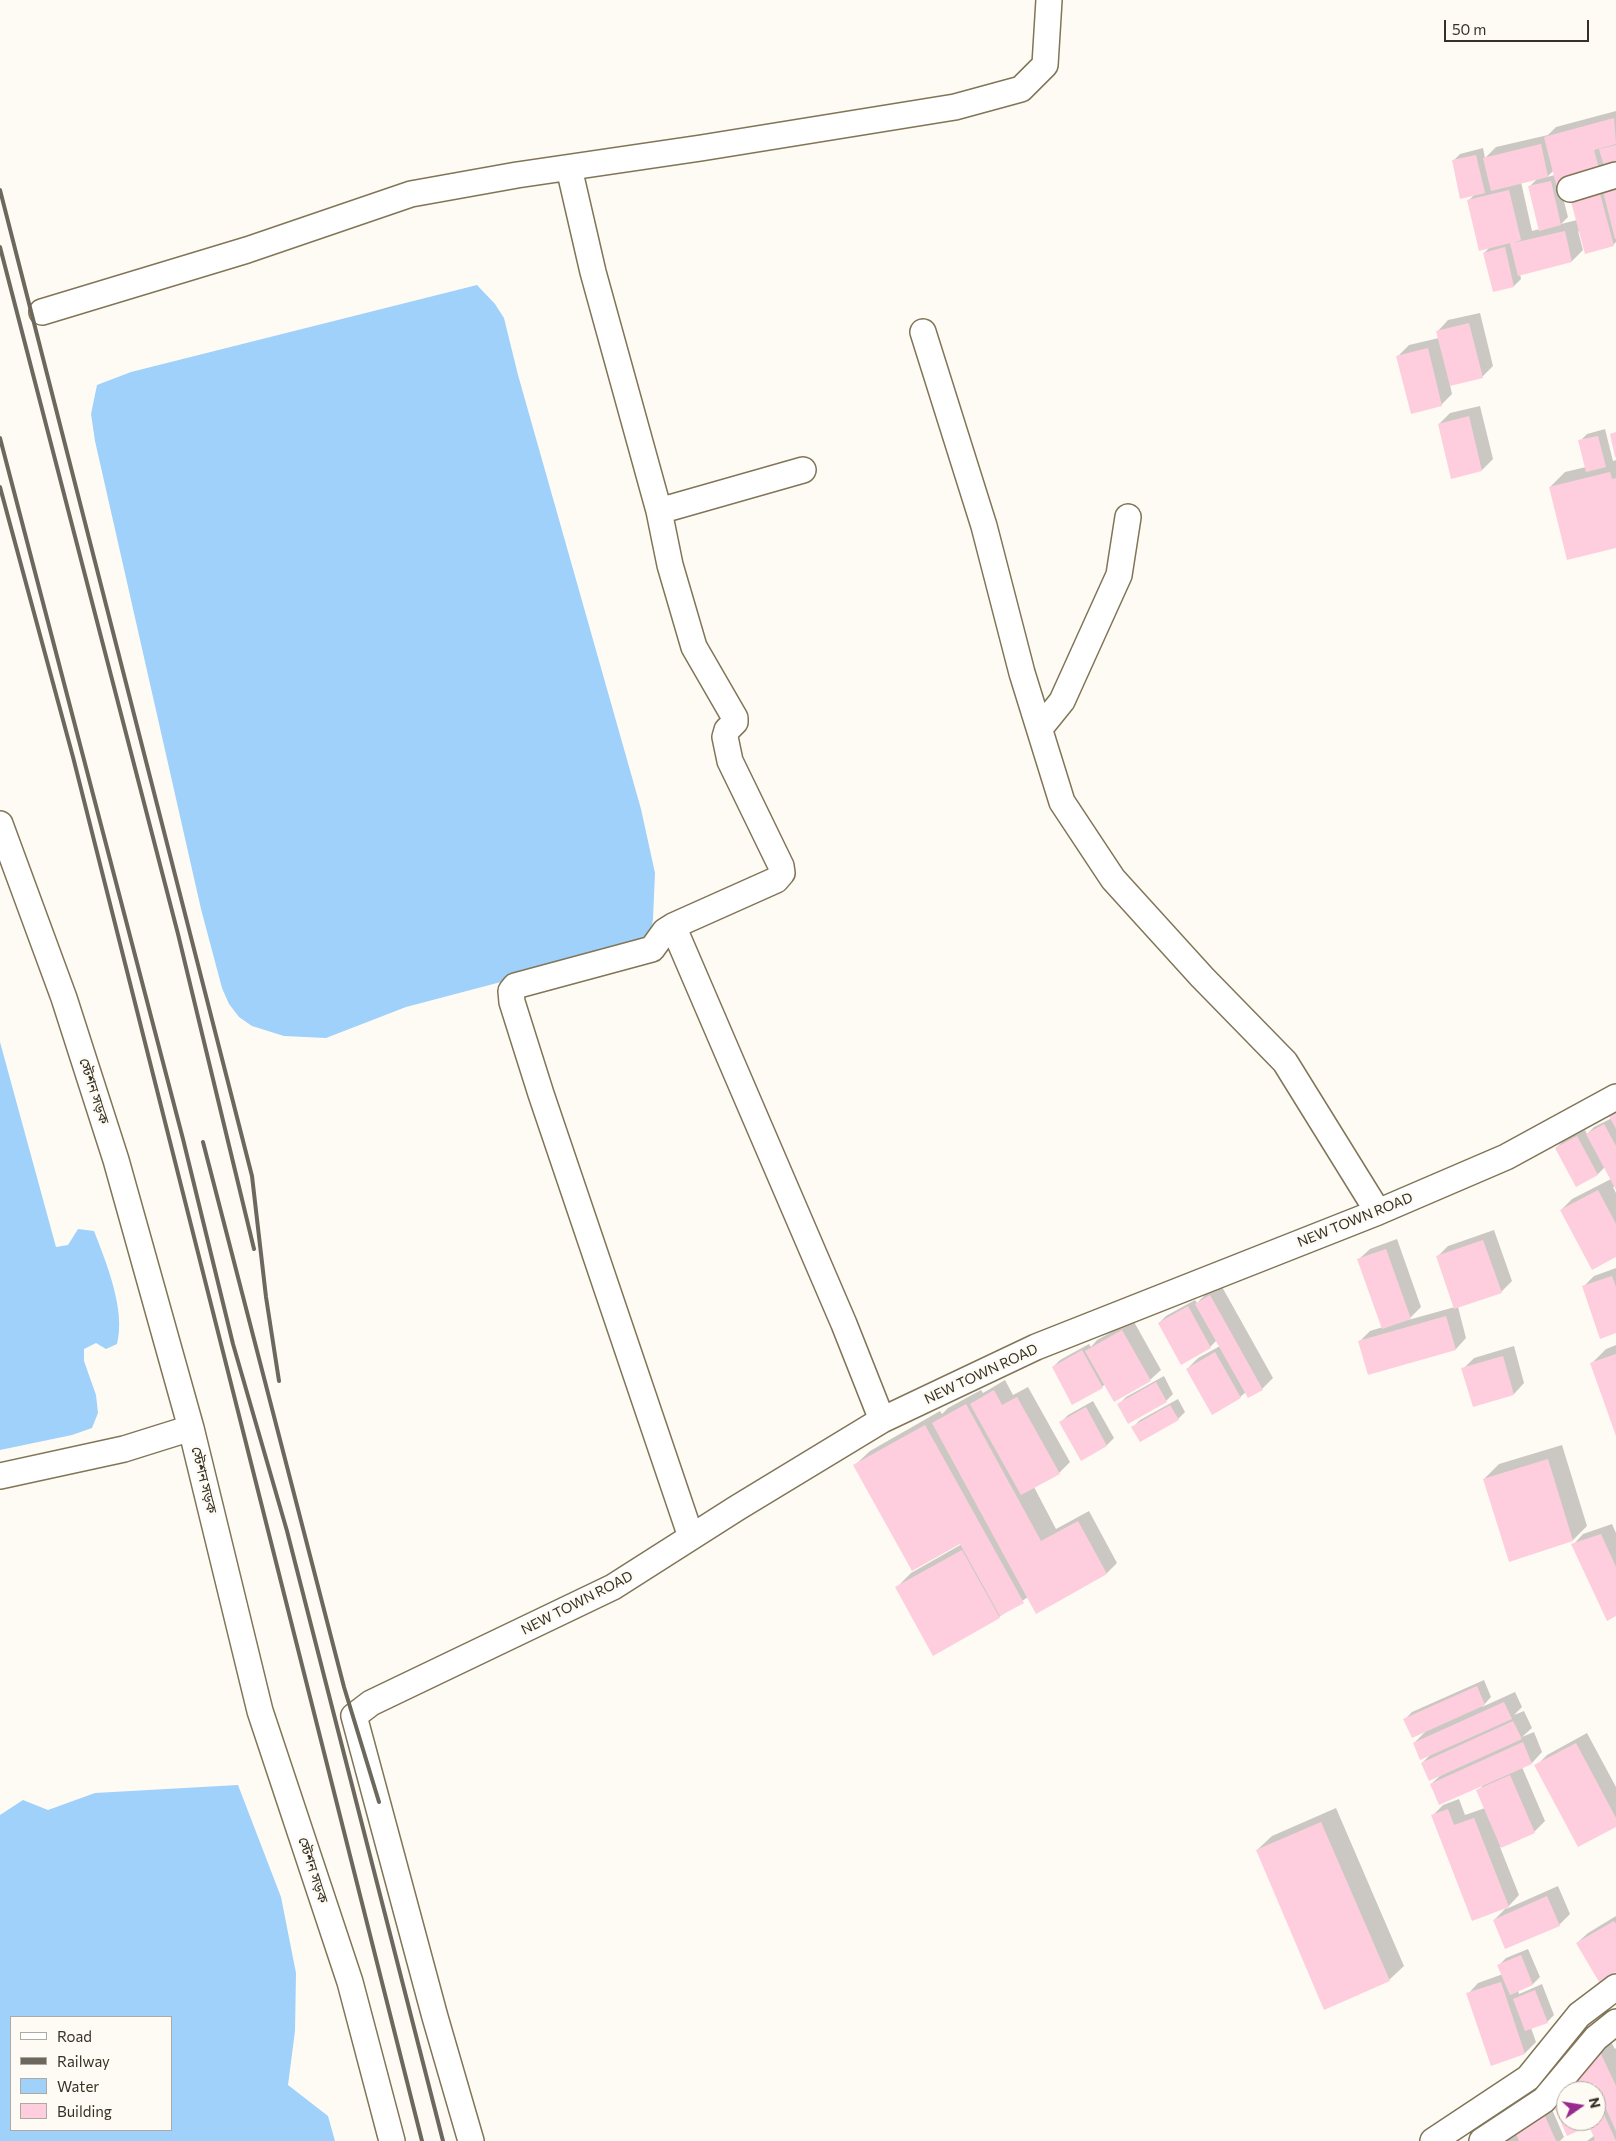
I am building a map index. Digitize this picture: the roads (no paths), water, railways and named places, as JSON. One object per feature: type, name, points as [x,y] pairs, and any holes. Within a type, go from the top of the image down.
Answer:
[{"type":"street","points":[[42,312],[247,250],[411,194],[955,106],[1022,89],[1044,66],[1048,0]]},
{"type":"street","points":[[569,168],[593,272],[659,510],[670,565],[694,647],[735,718],[735,722],[727,730],[725,737],[730,761],[781,866],[782,873],[776,880],[673,926],[665,931],[652,949],[515,986],[511,991],[512,1002],[541,1094],[691,1537]]},
{"type":"street","points":[[1570,189],[1616,176]]},
{"type":"street","points":[[922,332],[984,526],[1022,673],[1062,802],[1112,879],[1202,977],[1285,1062],[1378,1212]]},
{"type":"street","points":[[659,510],[803,470]]},
{"type":"street","points":[[1040,727],[1062,701],[1119,575],[1128,516]]},
{"type":"street","name":"স্টেশন সড়ক","points":[[0,824],[64,998],[116,1160],[192,1428],[260,1710],[350,1982],[392,2141]]},
{"type":"street","points":[[673,926],[844,1324],[882,1420]]},
{"type":"street","name":"NEW TOWN ROAD","points":[[471,2141],[435,2017],[354,1716],[371,1703],[613,1587],[882,1420],[1036,1347],[1378,1212],[1506,1157],[1616,1097]]},
{"type":"street","points":[[0,1476],[124,1449],[192,1428]]},
{"type":"street","points":[[1433,2141],[1528,2078],[1580,2015],[1616,1987]]},
{"type":"street","points":[[1482,2141],[1544,2100],[1596,2038],[1616,2022]]},
{"type":"water","points":[[477,285],[495,304],[504,318],[518,375],[641,809],[655,873],[653,919],[649,943],[406,1007],[326,1038],[284,1036],[252,1026],[239,1017],[229,1004],[222,988],[201,909],[95,441],[91,414],[97,385],[131,372]]},
{"type":"water","points":[[0,1042],[56,1247],[68,1245],[78,1229],[94,1231],[117,1301],[119,1331],[117,1344],[106,1349],[96,1343],[84,1349],[84,1361],[96,1395],[98,1413],[92,1428],[72,1435],[0,1450]]},
{"type":"water","points":[[238,1785],[281,1897],[296,1973],[295,2031],[288,2085],[328,2116],[335,2141],[0,2141],[0,1815],[23,1800],[48,1810],[95,1793]]},
{"type":"railway","points":[[0,190],[252,1176],[266,1297],[279,1381]]},
{"type":"railway","points":[[0,247],[178,934],[254,1249]]},
{"type":"railway","points":[[0,438],[183,1139],[233,1344],[287,1531],[443,2141]]},
{"type":"railway","points":[[0,487],[73,757],[422,2141]]},
{"type":"railway","points":[[203,1142],[344,1687],[379,1802]]}]
